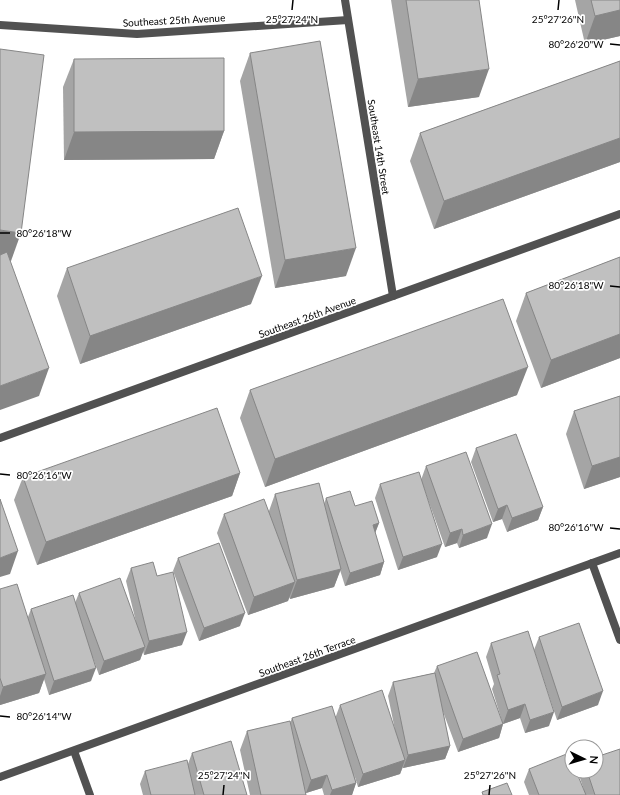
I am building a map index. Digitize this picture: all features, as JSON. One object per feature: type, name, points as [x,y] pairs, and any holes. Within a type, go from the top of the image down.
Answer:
[{"type":"street","name":"Southeast 14th Street","points":[[345,0],[393,296]]},
{"type":"street","name":"Southeast 25th Avenue","points":[[0,25],[137,34],[348,20]]},
{"type":"street","name":"Southeast 26th Avenue","points":[[0,438],[620,214]]},
{"type":"street","name":"Southeast 26th Terrace","points":[[0,778],[620,553]]},
{"type":"street","points":[[592,563],[620,640]]},
{"type":"street","points":[[74,751],[90,795]]},
{"type":"building","points":[[406,0],[479,0],[489,69],[418,79]]},
{"type":"building","points":[[591,0],[620,0],[620,10],[595,16]]},
{"type":"building","points":[[320,41],[356,248],[285,260],[250,53]]},
{"type":"building","points":[[0,49],[44,55],[21,233],[0,230]]},
{"type":"building","points":[[224,58],[224,131],[74,132],[74,59]]},
{"type":"building","points":[[620,61],[620,138],[444,201],[420,133]]},
{"type":"building","points":[[238,208],[262,276],[90,336],[67,268]]},
{"type":"building","points":[[7,252],[49,368],[0,386],[0,255]]},
{"type":"building","points":[[620,257],[620,334],[551,360],[526,293]]},
{"type":"building","points":[[503,299],[528,367],[275,459],[250,390]]},
{"type":"building","points":[[620,396],[620,457],[592,466],[574,411]]},
{"type":"building","points":[[217,408],[240,473],[46,542],[23,477]]},
{"type":"building","points":[[516,434],[543,507],[512,518],[507,505],[498,509],[476,448]]},
{"type":"building","points":[[466,452],[492,524],[463,535],[462,529],[450,533],[426,466]]},
{"type":"building","points":[[419,472],[442,544],[403,557],[380,484]]},
{"type":"building","points":[[319,483],[341,569],[297,580],[275,494]]},
{"type":"building","points":[[350,491],[355,506],[372,501],[379,523],[373,525],[384,562],[350,573],[326,498]]},
{"type":"building","points":[[0,499],[18,551],[0,558]]},
{"type":"building","points":[[264,499],[295,582],[254,597],[224,514]]},
{"type":"building","points":[[219,543],[245,613],[204,628],[178,558]]},
{"type":"building","points":[[153,562],[157,576],[173,572],[187,632],[149,641],[131,568]]},
{"type":"building","points":[[120,578],[145,647],[104,661],[79,593]]},
{"type":"building","points":[[17,584],[46,674],[3,687],[0,678],[0,589]]},
{"type":"building","points":[[73,595],[96,668],[54,681],[31,609]]},
{"type":"building","points":[[579,623],[603,691],[562,707],[539,637]]},
{"type":"building","points":[[528,631],[554,712],[530,720],[525,704],[508,710],[497,675],[500,674],[491,643]]},
{"type":"building","points":[[477,652],[503,724],[463,739],[437,666]]},
{"type":"building","points":[[435,673],[450,746],[408,755],[393,682]]},
{"type":"building","points":[[382,690],[405,760],[363,774],[340,705]]},
{"type":"building","points":[[332,706],[356,783],[332,790],[327,775],[311,780],[292,718]]},
{"type":"building","points":[[290,721],[306,795],[261,795],[247,731]]},
{"type":"building","points":[[231,741],[247,795],[204,795],[192,753]]},
{"type":"building","points":[[620,749],[620,795],[595,795],[590,779],[604,779],[604,754]]},
{"type":"building","points":[[564,755],[564,779],[579,779],[586,795],[539,795],[529,769]]},
{"type":"building","points":[[187,760],[195,795],[151,795],[145,771]]},
{"type":"building","points":[[507,783],[512,795],[483,795],[482,792]]}]
